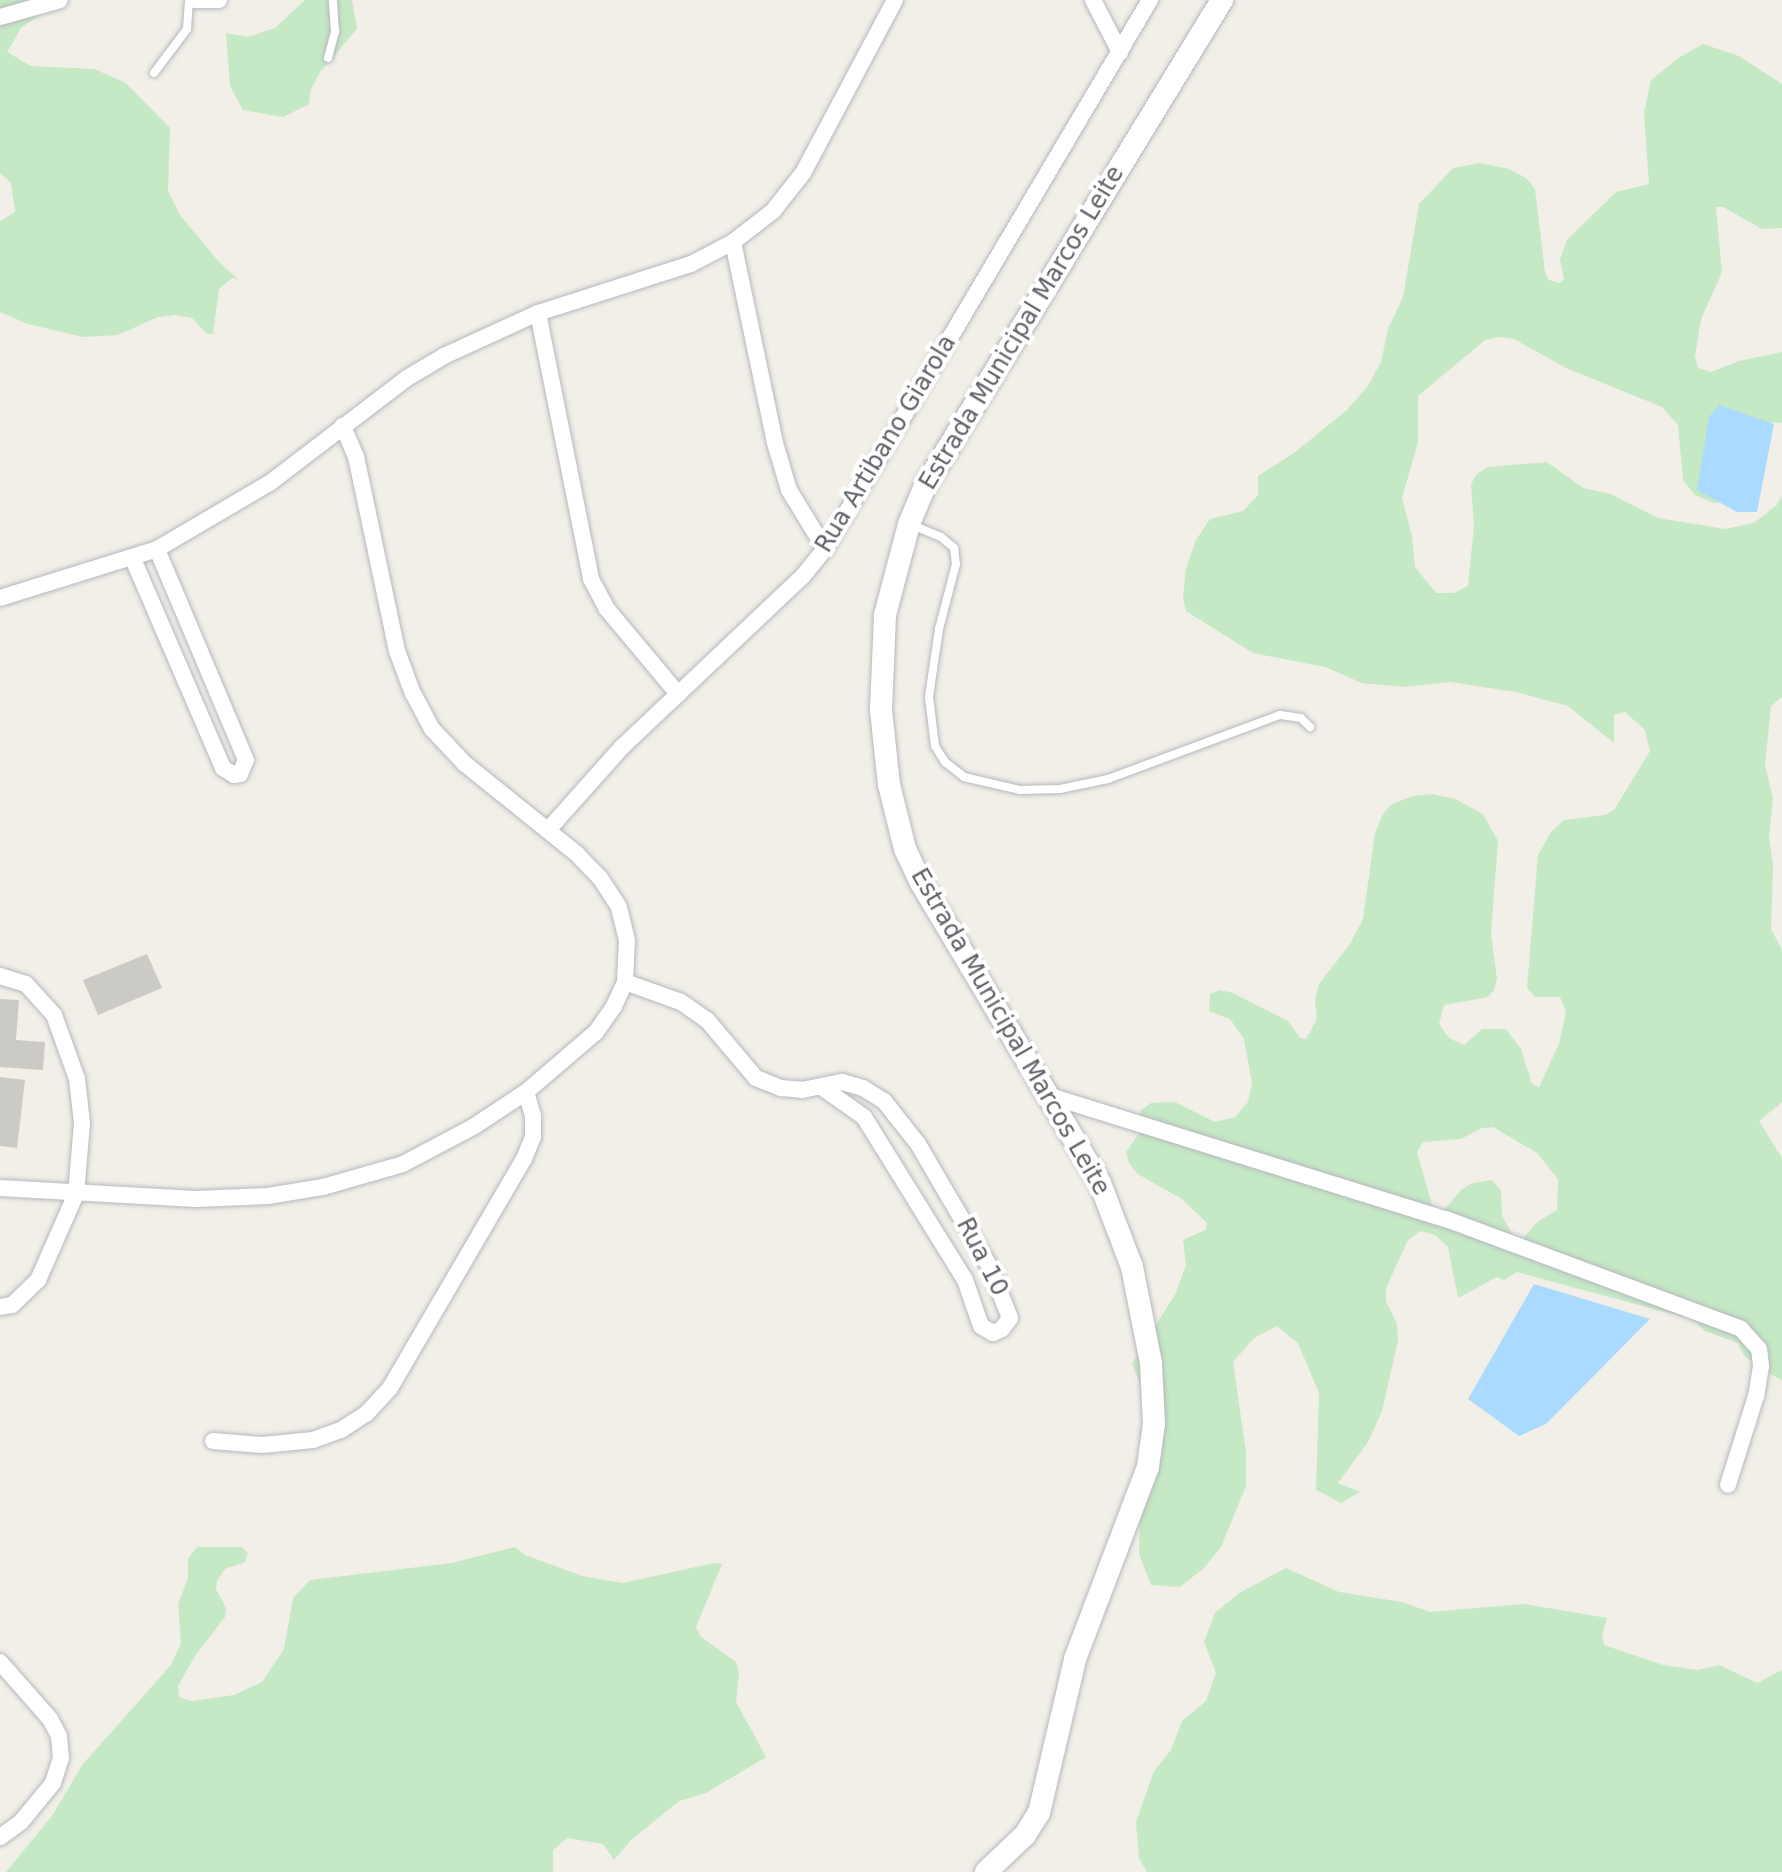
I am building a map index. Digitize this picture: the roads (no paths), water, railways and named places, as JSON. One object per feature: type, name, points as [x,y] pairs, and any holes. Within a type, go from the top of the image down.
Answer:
[{"type":"street","points":[[0,17],[60,0]]},
{"type":"street","points":[[192,0],[219,0]]},
{"type":"street","points":[[0,598],[157,549],[271,482],[407,378],[444,356],[538,313],[691,264],[733,242],[773,211],[803,173],[895,0]]},
{"type":"street","points":[[1093,0],[1120,52]]},
{"type":"street","name":"Rua Artibano Giarola","points":[[548,830],[621,748],[803,576],[825,549],[1150,0]]},
{"type":"street","name":"Estrada Municipal Marcos Leite","points":[[986,1872],[1025,1835],[1039,1813],[1075,1659],[1148,1467],[1154,1423],[1151,1363],[1123,1239],[1100,1183],[921,883],[905,849],[889,785],[881,710],[885,615],[909,524],[952,436],[1222,0]]},
{"type":"street","points":[[733,242],[786,478],[806,522],[825,549]]},
{"type":"street","points":[[538,313],[591,579],[607,609],[678,694]]},
{"type":"street","points":[[0,1188],[196,1199],[268,1196],[323,1187],[403,1164],[473,1127],[526,1092],[596,1032],[625,982],[627,940],[619,907],[600,878],[548,830],[465,764],[432,729],[413,694],[397,651],[356,457],[343,426]]},
{"type":"street","points":[[133,559],[223,768],[234,775],[240,774],[246,760],[157,549]]},
{"type":"street","points":[[0,976],[26,984],[39,994],[54,1015],[77,1079],[82,1123],[76,1194],[38,1280],[12,1305],[0,1307]]},
{"type":"street","name":"Rua 10","points":[[625,982],[681,1002],[707,1020],[756,1078],[781,1088],[823,1088],[842,1082],[863,1088],[884,1101],[918,1144],[990,1267],[1010,1318],[1002,1329],[993,1333],[981,1326],[965,1280],[864,1117],[823,1088]]},
{"type":"street","points":[[213,1441],[262,1445],[313,1440],[341,1430],[366,1414],[390,1388],[524,1159],[533,1137],[533,1116],[526,1092]]},
{"type":"street","points":[[1050,1096],[1446,1219],[1741,1329],[1759,1349],[1761,1366],[1756,1396],[1728,1485]]},
{"type":"street","points":[[864,1117],[884,1101]]},
{"type":"street","points":[[0,1662],[50,1719],[59,1736],[61,1758],[53,1783],[21,1822],[0,1837]]},
{"type":"lane","points":[[154,73],[187,29],[192,0]]},
{"type":"lane","points":[[328,58],[335,31],[333,0]]},
{"type":"lane","points":[[909,524],[941,537],[954,548],[956,564],[939,629],[929,697],[935,746],[945,762],[964,777],[1020,790],[1060,789],[1108,779],[1280,715],[1301,718],[1310,727]]},
{"type":"water","points":[[1719,405],[1774,424],[1757,512],[1737,512],[1697,490],[1709,417]]},
{"type":"water","points":[[1534,1284],[1650,1319],[1546,1424],[1519,1436],[1468,1399]]}]
